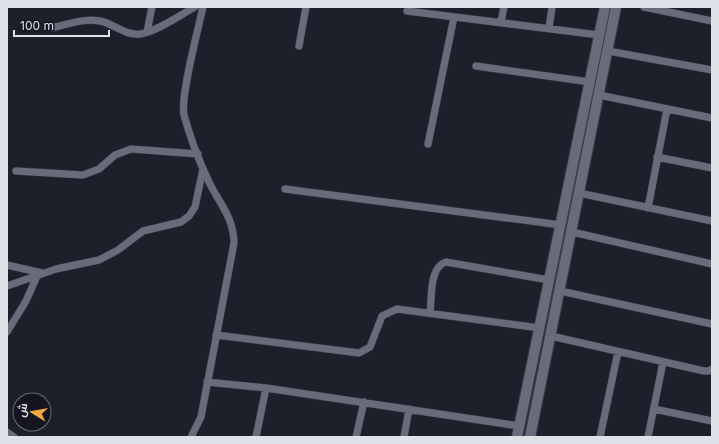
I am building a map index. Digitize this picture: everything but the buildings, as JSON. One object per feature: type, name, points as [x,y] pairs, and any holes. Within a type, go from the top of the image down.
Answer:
[{"type":"street","points":[[147,32],[152,7]]},
{"type":"street","points":[[52,28],[86,20],[106,23],[130,34],[147,32],[195,7]]},
{"type":"street","points":[[191,437],[201,417],[234,236],[229,216],[217,198],[203,169],[184,115],[184,104],[203,7]]},
{"type":"street","points":[[299,46],[306,7]]},
{"type":"street","points":[[501,22],[504,7]]},
{"type":"street","points":[[549,28],[552,7]]},
{"type":"street","points":[[517,437],[605,7]]},
{"type":"street","points":[[530,437],[616,7]]},
{"type":"street","points":[[644,7],[668,10],[712,21]]},
{"type":"street","points":[[407,11],[600,34]]},
{"type":"street","points":[[428,144],[454,17]]},
{"type":"street","points":[[608,51],[712,70]]},
{"type":"street","points":[[476,66],[590,82]]},
{"type":"street","points":[[599,94],[712,118]]},
{"type":"street","points":[[648,208],[667,109]]},
{"type":"street","points":[[583,117],[594,118]]},
{"type":"street","points":[[16,171],[83,175],[99,169],[115,155],[131,149],[198,154]]},
{"type":"street","points":[[658,157],[712,168]]},
{"type":"street","points":[[7,286],[40,273],[99,260],[118,250],[143,231],[181,222],[189,216],[195,207],[203,169]]},
{"type":"street","points":[[286,189],[561,225]]},
{"type":"street","points":[[579,193],[712,221]]},
{"type":"street","points":[[572,232],[712,264]]},
{"type":"street","points":[[430,313],[435,272],[438,266],[446,262],[549,280]]},
{"type":"street","points":[[7,265],[40,273]]},
{"type":"street","points":[[7,332],[26,301],[40,273]]},
{"type":"street","points":[[560,291],[712,324]]},
{"type":"street","points":[[216,335],[359,353],[370,347],[380,321],[387,313],[397,309],[540,328]]},
{"type":"street","points":[[551,336],[704,371],[709,371],[712,369]]},
{"type":"street","points":[[600,437],[618,352]]},
{"type":"street","points":[[534,356],[546,359]]},
{"type":"street","points":[[648,437],[663,362]]},
{"type":"street","points":[[207,382],[266,388],[519,426]]},
{"type":"street","points":[[256,437],[266,388]]},
{"type":"street","points":[[356,437],[364,402]]},
{"type":"street","points":[[404,437],[410,409]]},
{"type":"street","points":[[654,409],[712,421]]},
{"type":"street","points":[[7,432],[14,437]]}]
